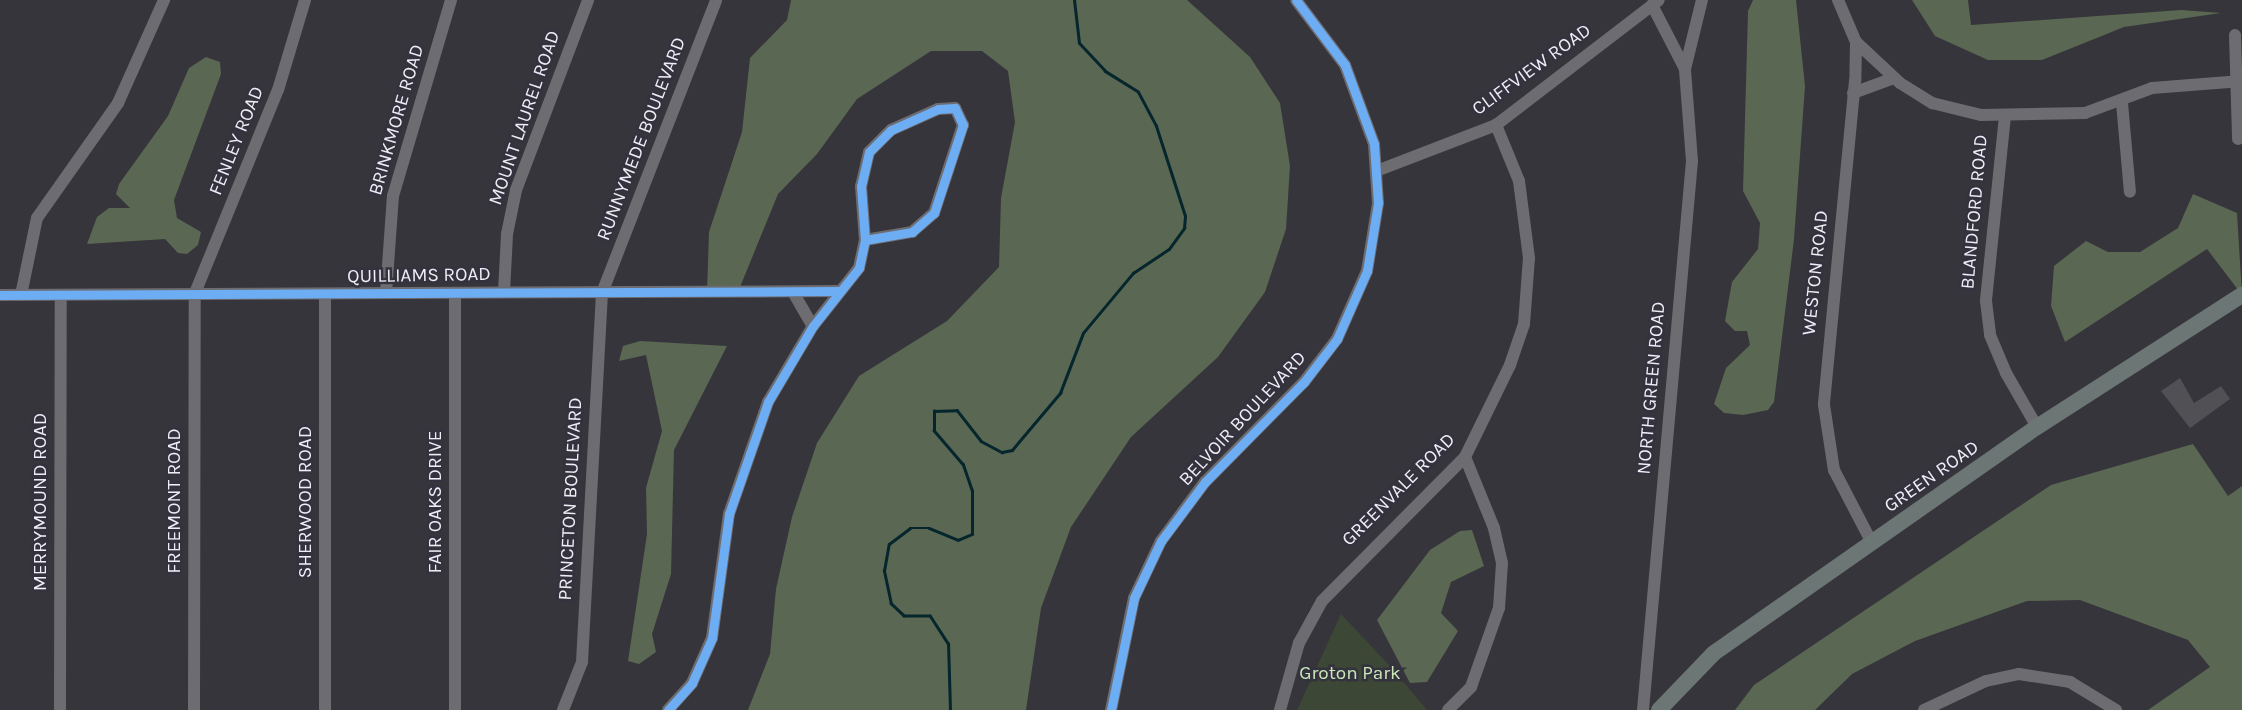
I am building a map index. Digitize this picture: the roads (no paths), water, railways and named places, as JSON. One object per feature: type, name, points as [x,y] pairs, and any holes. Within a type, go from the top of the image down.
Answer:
[{"type":"main road","name":"GREEN ROAD","points":[[1659,710],[1714,653],[2037,427],[2242,295]]},
{"type":"street","points":[[21,295],[37,218],[118,103],[164,0]]},
{"type":"street","name":"FENLEY ROAD","points":[[195,293],[278,90],[305,0]]},
{"type":"street","name":"BRINKMORE ROAD","points":[[386,293],[393,196],[451,0]]},
{"type":"street","name":"MOUNT LAUREL ROAD","points":[[504,292],[507,234],[516,190],[588,0]]},
{"type":"street","name":"RUNNYMEDE BOULEVARD","points":[[602,293],[716,0]]},
{"type":"street","name":"BELVOIR BOULEVARD","points":[[1111,710],[1134,598],[1161,541],[1205,482],[1304,382],[1354,305],[1375,234],[1379,170],[1362,103],[1345,65],[1296,0]]},
{"type":"street","name":"NORTH GREEN ROAD","points":[[1643,710],[1692,161],[1685,69],[1702,0]]},
{"type":"street","name":"WESTON ROAD","points":[[1838,0],[1856,42],[1824,405],[1834,470],[1872,543]]},
{"type":"street","name":"CLIFFVIEW ROAD","points":[[1379,170],[1496,125],[1656,3]]},
{"type":"street","name":"NORTH GREEN ROAD","points":[[1656,3],[1685,69]]},
{"type":"street","points":[[2235,34],[2238,139]]},
{"type":"street","points":[[1856,42],[1894,78],[1932,103],[2005,116],[2085,113],[2177,83],[2238,81]]},
{"type":"street","points":[[1853,93],[1894,78]]},
{"type":"street","points":[[2122,103],[2130,192]]},
{"type":"street","points":[[668,710],[692,683],[712,638],[725,533],[746,452],[782,374],[813,326],[859,268],[865,240],[861,186],[869,152],[891,130],[938,109],[955,108],[963,125],[934,213],[912,232],[865,240]]},
{"type":"street","name":"BLANDFORD ROAD","points":[[2005,116],[1986,301],[1990,335],[2006,373],[2037,427]]},
{"type":"street","name":"GREENVALE ROAD","points":[[1280,710],[1299,643],[1322,600],[1465,457],[1510,365],[1524,324],[1527,289],[1526,216],[1496,125]]},
{"type":"street","name":"QUILLIAMS ROAD","points":[[0,295],[839,291]]},
{"type":"street","points":[[793,292],[813,326]]},
{"type":"street","name":"FREEMONT ROAD","points":[[194,710],[195,293]]},
{"type":"street","name":"FAIR OAKS DRIVE","points":[[455,293],[455,710]]},
{"type":"street","name":"PRINCETON BOULEVARD","points":[[565,708],[582,662],[602,293]]},
{"type":"street","name":"SHERWOOD ROAD","points":[[325,294],[325,710]]},
{"type":"street","name":"MERRYMOUND ROAD","points":[[60,710],[61,295]]},
{"type":"street","points":[[1448,710],[1471,687],[1499,608],[1502,563],[1494,528],[1465,457]]},
{"type":"street","points":[[1924,710],[1986,681],[2019,674],[2070,682],[2116,710]]},
{"type":"waterway","points":[[950,710],[948,644],[930,616],[904,616],[891,604],[884,571],[889,544],[910,528],[929,528],[958,540],[972,534],[972,491],[963,465],[934,431],[934,411],[957,410],[981,441],[1002,452],[1012,450],[1060,393],[1083,333],[1133,273],[1169,249],[1184,228],[1185,216],[1156,126],[1138,92],[1105,71],[1079,43],[1074,0]]},
{"type":"park label","name":"Groton Park","points":[[1350,674]]}]
